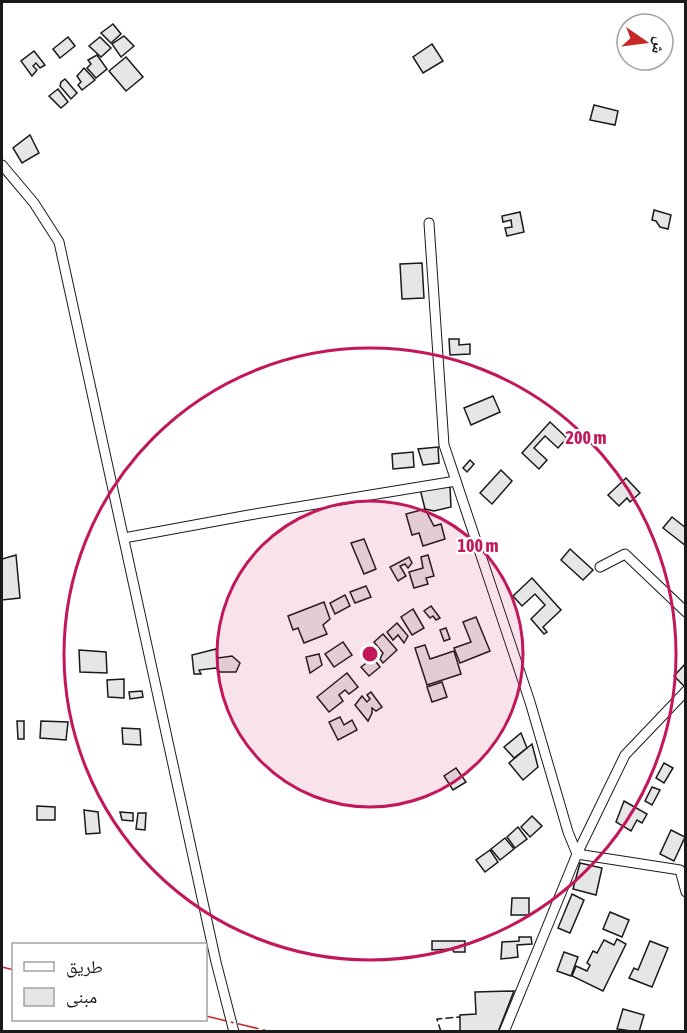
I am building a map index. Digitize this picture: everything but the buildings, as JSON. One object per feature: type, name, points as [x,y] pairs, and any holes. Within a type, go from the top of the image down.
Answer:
[{"type":"street","points":[[2,165],[34,203],[59,242],[216,962],[234,1032]]},
{"type":"street","points":[[429,223],[444,445],[530,702],[568,832],[578,854]]},
{"type":"street","points":[[124,538],[456,481]]},
{"type":"street","points":[[600,567],[625,554],[686,612]]},
{"type":"street","points":[[504,1032],[578,854],[625,755],[686,691]]},
{"type":"street","points":[[578,854],[680,870],[686,892]]},
{"type":"fence","points":[[441,1032],[437,1019],[460,1017]]},
{"type":"power","points":[[2,967],[12,970]]},
{"type":"power","points":[[207,1016],[272,1032]]}]
